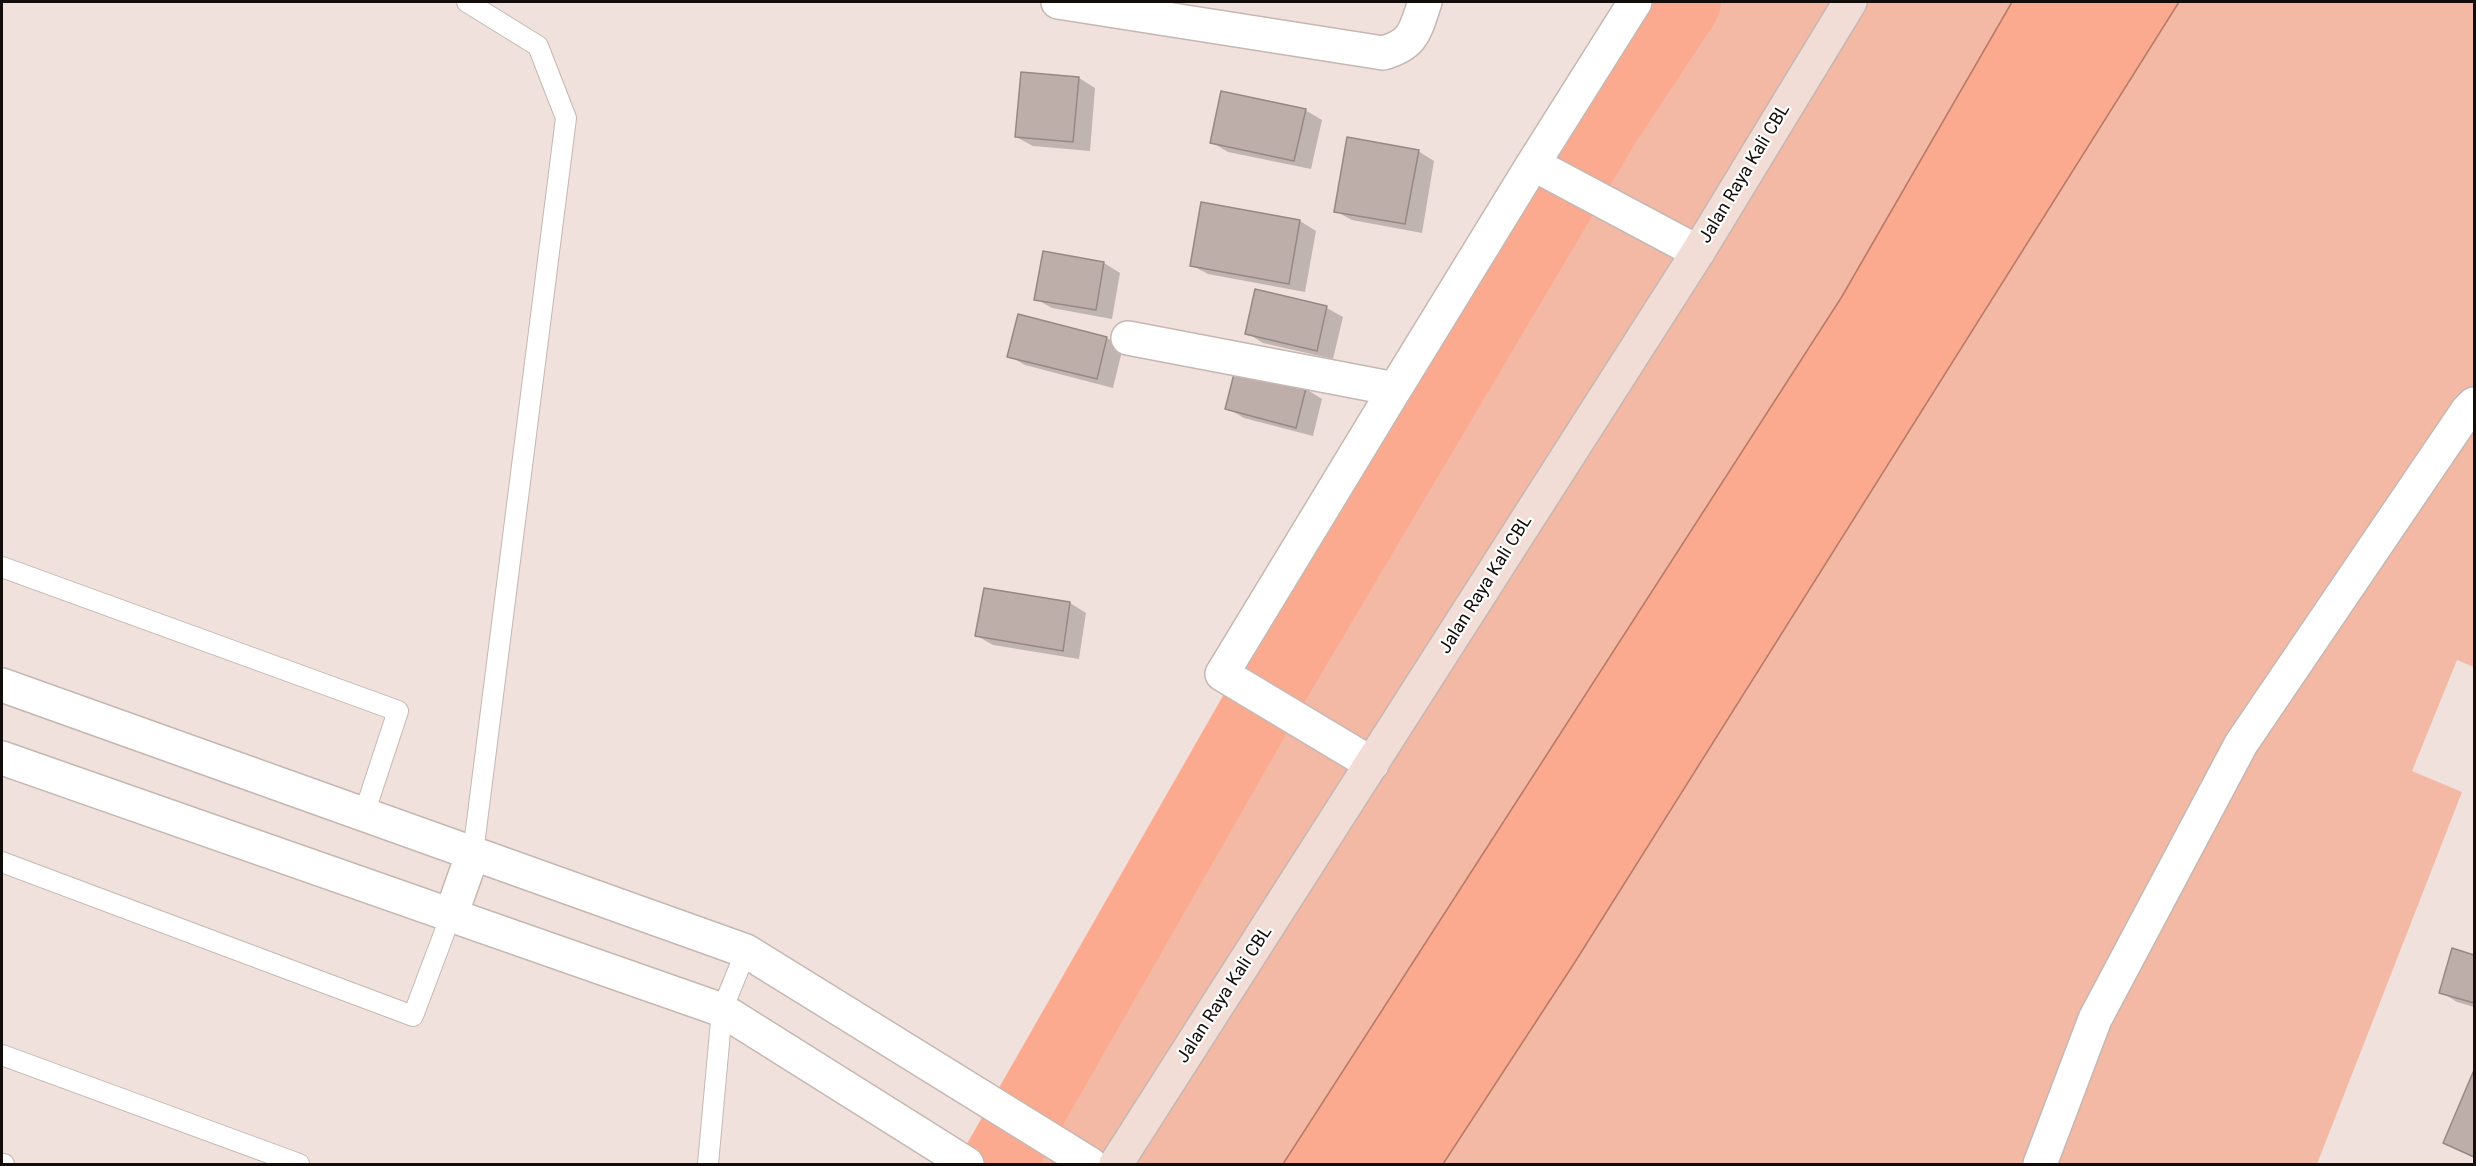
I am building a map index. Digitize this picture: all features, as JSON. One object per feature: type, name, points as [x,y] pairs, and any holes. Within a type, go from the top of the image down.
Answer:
[{"type":"main road","name":"Jalan Raya Kali CBL","points":[[1116,1164],[1698,252],[1850,2]]},
{"type":"street","points":[[1058,2],[1213,13],[1383,53],[1401,48],[1413,34],[1425,2]]},
{"type":"street","points":[[1372,764],[1222,674],[1395,389],[1541,168],[1635,2]]},
{"type":"street","points":[[1541,168],[1698,252]]},
{"type":"street","points":[[1128,338],[1395,389]]},
{"type":"street","points":[[2040,1164],[2095,1019],[2241,744],[2467,411],[2475,404]]},
{"type":"street","points":[[2,685],[746,951],[1090,1164]]},
{"type":"street","points":[[2,758],[722,1010],[967,1164]]},
{"type":"street","points":[[451,915],[473,853]]},
{"type":"lane","points":[[467,2],[538,46],[566,118],[473,853]]},
{"type":"lane","points":[[2,567],[398,711],[364,814]]},
{"type":"lane","points":[[2,862],[413,1016],[451,915]]},
{"type":"lane","points":[[708,1164],[722,1010],[746,951]]},
{"type":"lane","points":[[2,1055],[299,1164]]},
{"type":"shaded area","points":[[1714,2],[2012,2],[1841,298],[1283,1164],[995,1164]]},
{"type":"shaded area","points":[[2012,2],[2179,2],[1575,962],[1443,1164],[1283,1164],[1841,298]]},
{"type":"shaded area","points":[[2179,2],[2474,2],[2474,667],[2457,660],[2412,771],[2462,792],[2317,1164],[1443,1164],[1677,801]]},
{"type":"building","points":[[1021,72],[1079,77],[1073,142],[1015,137]]},
{"type":"building","points":[[1221,91],[1306,109],[1294,161],[1210,143]]},
{"type":"building","points":[[1347,137],[1419,150],[1405,224],[1334,212]]},
{"type":"building","points":[[1201,202],[1300,220],[1289,284],[1190,266]]},
{"type":"building","points":[[1043,251],[1104,262],[1096,310],[1034,300]]},
{"type":"building","points":[[1255,289],[1327,306],[1317,351],[1245,334]]},
{"type":"building","points":[[1018,314],[1107,337],[1097,379],[1007,357]]},
{"type":"building","points":[[1235,370],[1306,388],[1296,428],[1225,409]]},
{"type":"building","points":[[984,588],[1070,602],[1063,651],[975,636]]},
{"type":"building","points":[[2452,948],[2474,955],[2474,1003],[2439,993]]},
{"type":"building","points":[[2474,1070],[2474,1157],[2443,1143]]},
{"type":"waterway","points":[[998,1164],[1274,681],[1606,120],[1684,2]]}]
